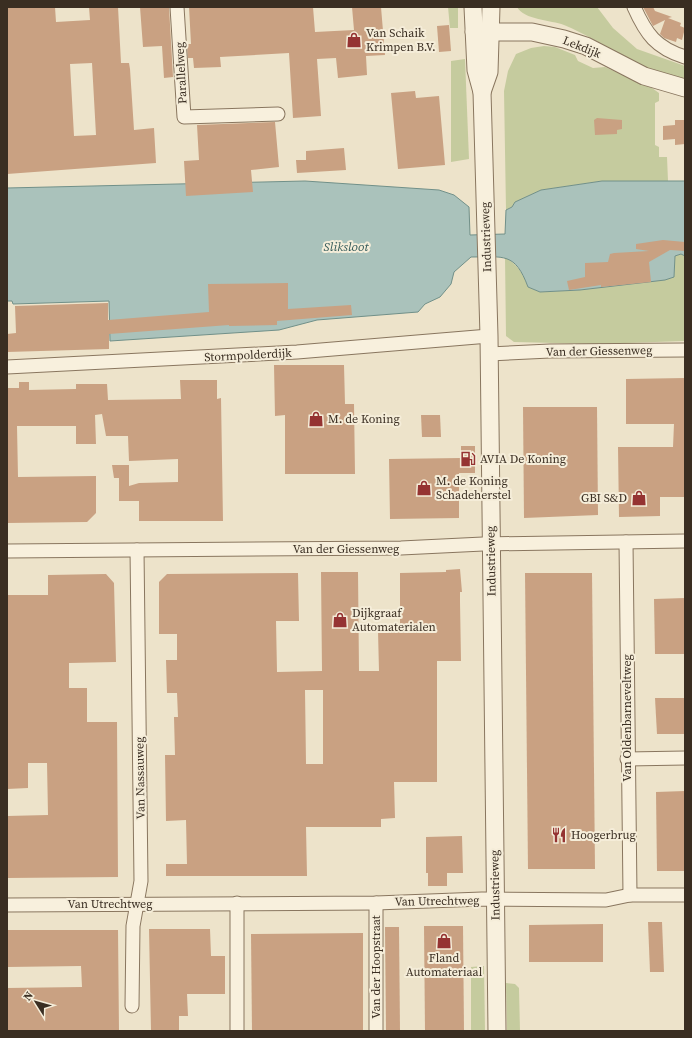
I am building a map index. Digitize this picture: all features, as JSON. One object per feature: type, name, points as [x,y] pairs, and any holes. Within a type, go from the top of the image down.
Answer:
[{"type":"street","name":"Parallelweg","points":[[178,7],[184,116],[278,114]]},
{"type":"street","name":"Industrieweg","points":[[473,7],[476,70],[482,92],[489,336],[497,1031]]},
{"type":"street","name":"Industrieweg","points":[[482,92],[489,72],[491,7]]},
{"type":"street","points":[[634,7],[646,31],[658,44],[671,53],[685,57]]},
{"type":"street","name":"Lekdijk","points":[[474,32],[532,32],[564,39],[586,46],[644,76],[685,88]]},
{"type":"street","name":"Stormpolderdijk","points":[[7,367],[297,352],[489,336]]},
{"type":"street","name":"Van der Giessenweg","points":[[489,354],[550,351],[685,350]]},
{"type":"street","name":"Van der Giessenweg","points":[[7,551],[401,548],[491,544],[685,541]]},
{"type":"street","name":"Van Oldenbarneveltweg","points":[[626,542],[627,759],[630,895]]},
{"type":"street","name":"Van Nassauweg","points":[[132,1006],[133,926],[141,880],[137,550]]},
{"type":"street","points":[[627,759],[685,758]]},
{"type":"street","name":"Van Utrechtweg","points":[[7,905],[606,900],[630,895],[685,895]]},
{"type":"street","points":[[237,903],[237,1031]]},
{"type":"street","name":"Van der Hoopstraat","points":[[376,903],[376,1031]]},
{"type":"green space","points":[[448,7],[458,7],[458,28],[450,28]]},
{"type":"green space","points":[[517,7],[597,7],[613,28],[637,49],[685,66],[685,82],[638,64],[564,25],[525,15]]},
{"type":"green space","points":[[544,46],[555,47],[575,55],[578,61],[593,68],[605,67],[652,88],[659,93],[659,101],[655,103],[655,145],[659,147],[659,157],[667,157],[668,181],[602,181],[541,190],[515,202],[512,207],[506,210],[504,91],[508,71],[516,54],[531,48]]},
{"type":"green space","points":[[465,59],[469,159],[451,162],[451,61]]},
{"type":"green space","points":[[681,254],[685,256],[685,341],[596,344],[514,342],[506,336],[505,257],[520,270],[528,287],[540,292],[580,290],[674,277],[675,256]]},
{"type":"green space","points":[[484,966],[485,1031],[471,1031],[471,967]]},
{"type":"green space","points":[[506,983],[515,984],[519,988],[520,1031],[507,1031]]},
{"type":"water","name":"Sliksloot","points":[[305,181],[439,190],[454,195],[469,207],[470,235],[505,234],[506,210],[512,207],[515,202],[541,190],[602,181],[685,181],[685,256],[681,254],[675,256],[674,277],[665,280],[580,290],[540,292],[528,287],[523,276],[513,262],[500,257],[471,257],[454,272],[451,284],[440,297],[425,304],[418,312],[317,320],[279,330],[110,341],[109,301],[13,304],[12,301],[7,301],[7,188]]},
{"type":"building","points":[[55,7],[56,22],[90,20],[89,7],[118,7],[121,63],[129,63],[134,130],[154,128],[156,163],[7,174],[7,8]],"holes":[[[92,63],[96,135],[74,136],[70,64]]]},
{"type":"building","points":[[140,7],[169,7],[173,77],[164,78],[162,46],[143,47]]},
{"type":"building","points":[[189,7],[313,7],[315,32],[354,30],[352,7],[381,7],[385,55],[366,56],[367,75],[338,78],[336,58],[317,59],[321,116],[293,118],[289,53],[220,57],[221,67],[194,68],[193,58],[188,58],[187,44],[191,44]]},
{"type":"building","points":[[643,7],[653,7],[655,11],[672,17],[668,18],[681,23],[680,26],[685,28],[682,40],[677,38],[676,42],[664,38],[660,34],[665,20],[653,26]]},
{"type":"building","points":[[449,25],[451,51],[439,52],[437,26]]},
{"type":"building","points":[[415,91],[416,98],[439,96],[445,165],[398,169],[391,93]]},
{"type":"building","points":[[597,118],[622,120],[622,129],[617,130],[617,134],[595,135],[594,120]]},
{"type":"building","points":[[675,120],[685,120],[685,144],[675,145],[675,139],[663,140],[663,126],[675,125]]},
{"type":"building","points":[[275,122],[279,167],[251,170],[253,192],[186,196],[184,161],[199,160],[197,125]]},
{"type":"building","points":[[344,148],[346,170],[297,173],[296,160],[306,160],[306,151]]},
{"type":"building","points":[[663,240],[685,242],[685,251],[670,250],[649,262],[651,282],[601,287],[601,285],[569,290],[567,281],[585,277],[585,263],[608,262],[610,254],[614,253],[649,251],[636,249],[636,244]]},
{"type":"building","points":[[288,283],[288,309],[351,305],[352,315],[277,321],[277,325],[229,325],[109,334],[109,349],[7,352],[7,334],[16,333],[15,306],[108,303],[108,320],[209,312],[208,284]]},
{"type":"building","points":[[274,365],[344,365],[345,404],[354,404],[355,474],[285,474],[285,415],[275,416]]},
{"type":"building","points":[[685,378],[685,497],[660,497],[660,516],[619,517],[618,447],[673,447],[674,424],[626,424],[626,379]]},
{"type":"building","points":[[180,380],[217,380],[217,399],[221,398],[223,521],[139,521],[139,501],[119,501],[119,478],[114,478],[112,465],[129,465],[129,486],[139,483],[178,482],[178,459],[129,461],[128,436],[106,436],[102,414],[95,415],[96,444],[76,444],[76,426],[17,426],[18,477],[96,476],[96,513],[87,522],[7,523],[7,388],[19,388],[19,382],[29,382],[29,390],[76,389],[76,384],[107,384],[108,400],[181,399]]},
{"type":"building","points":[[523,407],[597,407],[598,515],[524,518]]},
{"type":"building","points":[[421,415],[440,415],[441,437],[422,437]]},
{"type":"building","points":[[461,446],[475,446],[475,473],[459,473],[459,518],[390,519],[389,459],[461,458]]},
{"type":"building","points":[[460,569],[462,592],[460,592],[461,661],[437,661],[437,782],[394,782],[395,818],[381,819],[381,827],[306,827],[307,876],[166,876],[166,864],[187,864],[186,820],[166,821],[165,755],[175,755],[174,717],[178,717],[177,693],[167,693],[166,660],[177,660],[177,634],[159,634],[159,582],[167,574],[298,573],[299,621],[276,621],[277,672],[322,671],[321,572],[358,572],[359,671],[379,671],[378,631],[400,631],[400,573],[446,572],[446,570]],"holes":[[[305,690],[323,690],[323,764],[306,764]]]},
{"type":"building","points":[[525,573],[592,573],[595,869],[528,869]]},
{"type":"building","points":[[106,574],[114,583],[116,662],[69,663],[69,688],[87,688],[87,722],[117,722],[118,877],[7,878],[7,816],[48,815],[47,763],[28,763],[28,788],[7,789],[7,595],[48,595],[48,575]]},
{"type":"building","points":[[685,598],[685,654],[655,654],[654,599]]},
{"type":"building","points":[[655,698],[685,698],[685,734],[657,734]]},
{"type":"building","points":[[685,791],[685,871],[657,871],[656,792]]},
{"type":"building","points":[[462,836],[463,873],[447,873],[447,886],[428,886],[428,873],[426,873],[426,837]]},
{"type":"building","points":[[648,922],[662,922],[664,972],[650,972]]},
{"type":"building","points":[[603,924],[603,962],[529,962],[529,925]]},
{"type":"building","points":[[424,926],[463,926],[464,1031],[425,1031]]},
{"type":"building","points":[[385,927],[399,927],[400,1031],[386,1031]]},
{"type":"building","points":[[149,929],[210,929],[211,956],[225,956],[225,994],[187,994],[188,1016],[179,1016],[179,1031],[151,1031]]},
{"type":"building","points":[[7,930],[118,930],[119,1031],[7,1031],[7,988],[82,987],[81,966],[7,967]]},
{"type":"building","points":[[363,933],[363,1031],[252,1031],[251,934]]},
{"type":"place","name":"Van Schaik Krimpen B.V.","points":[[354,40]]},
{"type":"place","name":"M. de Koning","points":[[316,419]]},
{"type":"place","name":"AVIA De Koning","points":[[468,459]]},
{"type":"place","name":"M. de Koning Schadeherstel","points":[[424,488]]},
{"type":"place","name":"GBI S&D","points":[[639,498]]},
{"type":"place","name":"Dijkgraaf Automaterialen","points":[[340,620]]},
{"type":"place","name":"Hoogerbrug","points":[[559,835]]},
{"type":"place","name":"Fland Automateriaal","points":[[444,941]]}]
